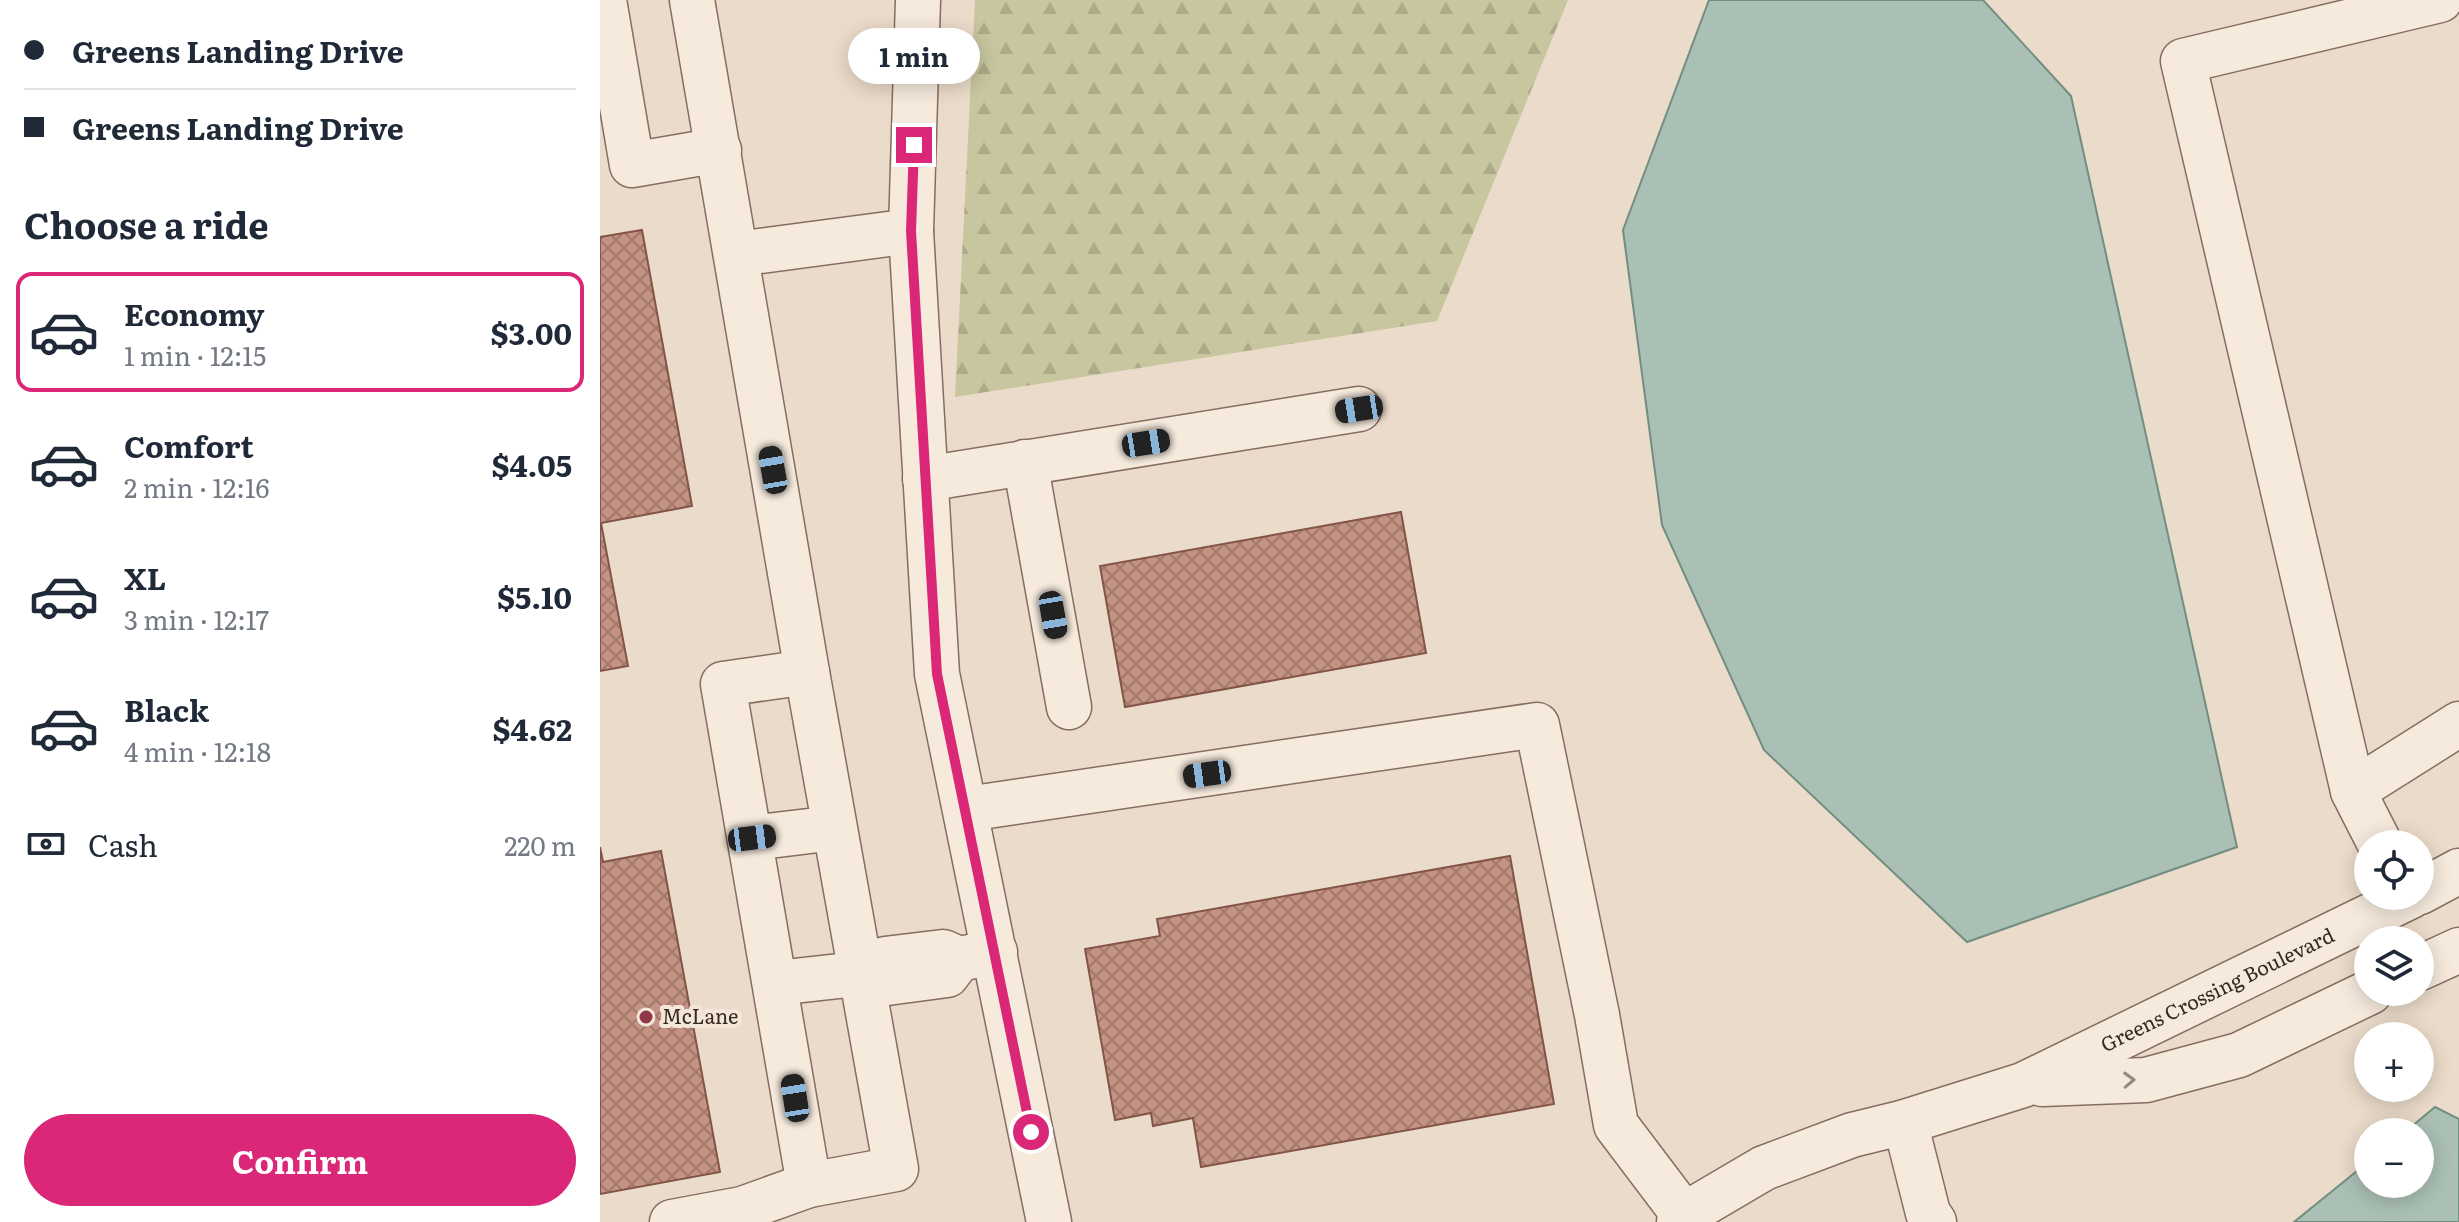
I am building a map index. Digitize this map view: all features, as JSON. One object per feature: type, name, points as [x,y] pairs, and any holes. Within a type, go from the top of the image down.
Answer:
[{"type":"street","points":[[604,0],[632,165],[719,150]]},
{"type":"street","points":[[672,1222],[742,1209],[809,1185],[896,1169],[868,972],[834,828],[692,0]]},
{"type":"street","points":[[918,0],[911,231],[937,674],[967,809],[977,956],[1049,1222]]},
{"type":"street","points":[[2373,830],[2353,791],[2183,61],[2440,0]]},
{"type":"street","points":[[737,254],[911,231]]},
{"type":"street","points":[[925,479],[1359,409]]},
{"type":"street","points":[[1025,462],[1069,707]]},
{"type":"street","points":[[807,672],[723,684],[752,838],[809,1185]]},
{"type":"street","points":[[2353,791],[2459,724]]},
{"type":"street","points":[[967,809],[1537,725],[1597,1015],[1616,1125],[1682,1219]]},
{"type":"street","points":[[752,838],[834,828]]},
{"type":"street","name":"Greens Crossing Boulevard","points":[[2434,884],[2459,871]]},
{"type":"street","name":"Greens Crossing Boulevard","points":[[1682,1219],[1764,1168],[1852,1135],[2023,1085],[2380,910]]},
{"type":"street","points":[[2434,962],[2459,950]]},
{"type":"street","points":[[776,983],[868,972],[885,959],[943,952],[977,956]]},
{"type":"street","name":"Greens Crossing Boulevard","points":[[2023,1085],[2146,1080],[2239,1055],[2354,1000]]},
{"type":"street","points":[[1905,1122],[1924,1219]]},
{"type":"green space","points":[[975,0],[1568,0],[1437,321],[955,397]]},
{"type":"shaded area","points":[[1709,0],[1983,0],[2071,96],[2237,847],[1967,942],[1764,750],[1662,525],[1623,230]]},
{"type":"shaded area","points":[[2435,1107],[2459,1119],[2459,1222],[2294,1222],[2354,1173],[2354,1198],[2434,1198],[2434,1118],[2422,1118]]},
{"type":"building","points":[[642,230],[692,506],[601,523],[628,666],[600,671],[600,237]]},
{"type":"building","points":[[1401,512],[1426,653],[1125,707],[1100,566]]},
{"type":"building","name":"McLane","points":[[600,847],[603,862],[661,851],[720,1172],[600,1194]]},
{"type":"building","points":[[1510,856],[1554,1104],[1201,1167],[1193,1118],[1153,1126],[1151,1113],[1115,1120],[1085,949],[1160,936],[1157,919]]},
{"type":"place","name":"McLane","points":[[646,1017]]},
{"type":"route","points":[[914,145],[911,231],[937,674],[1031,1132]]}]
